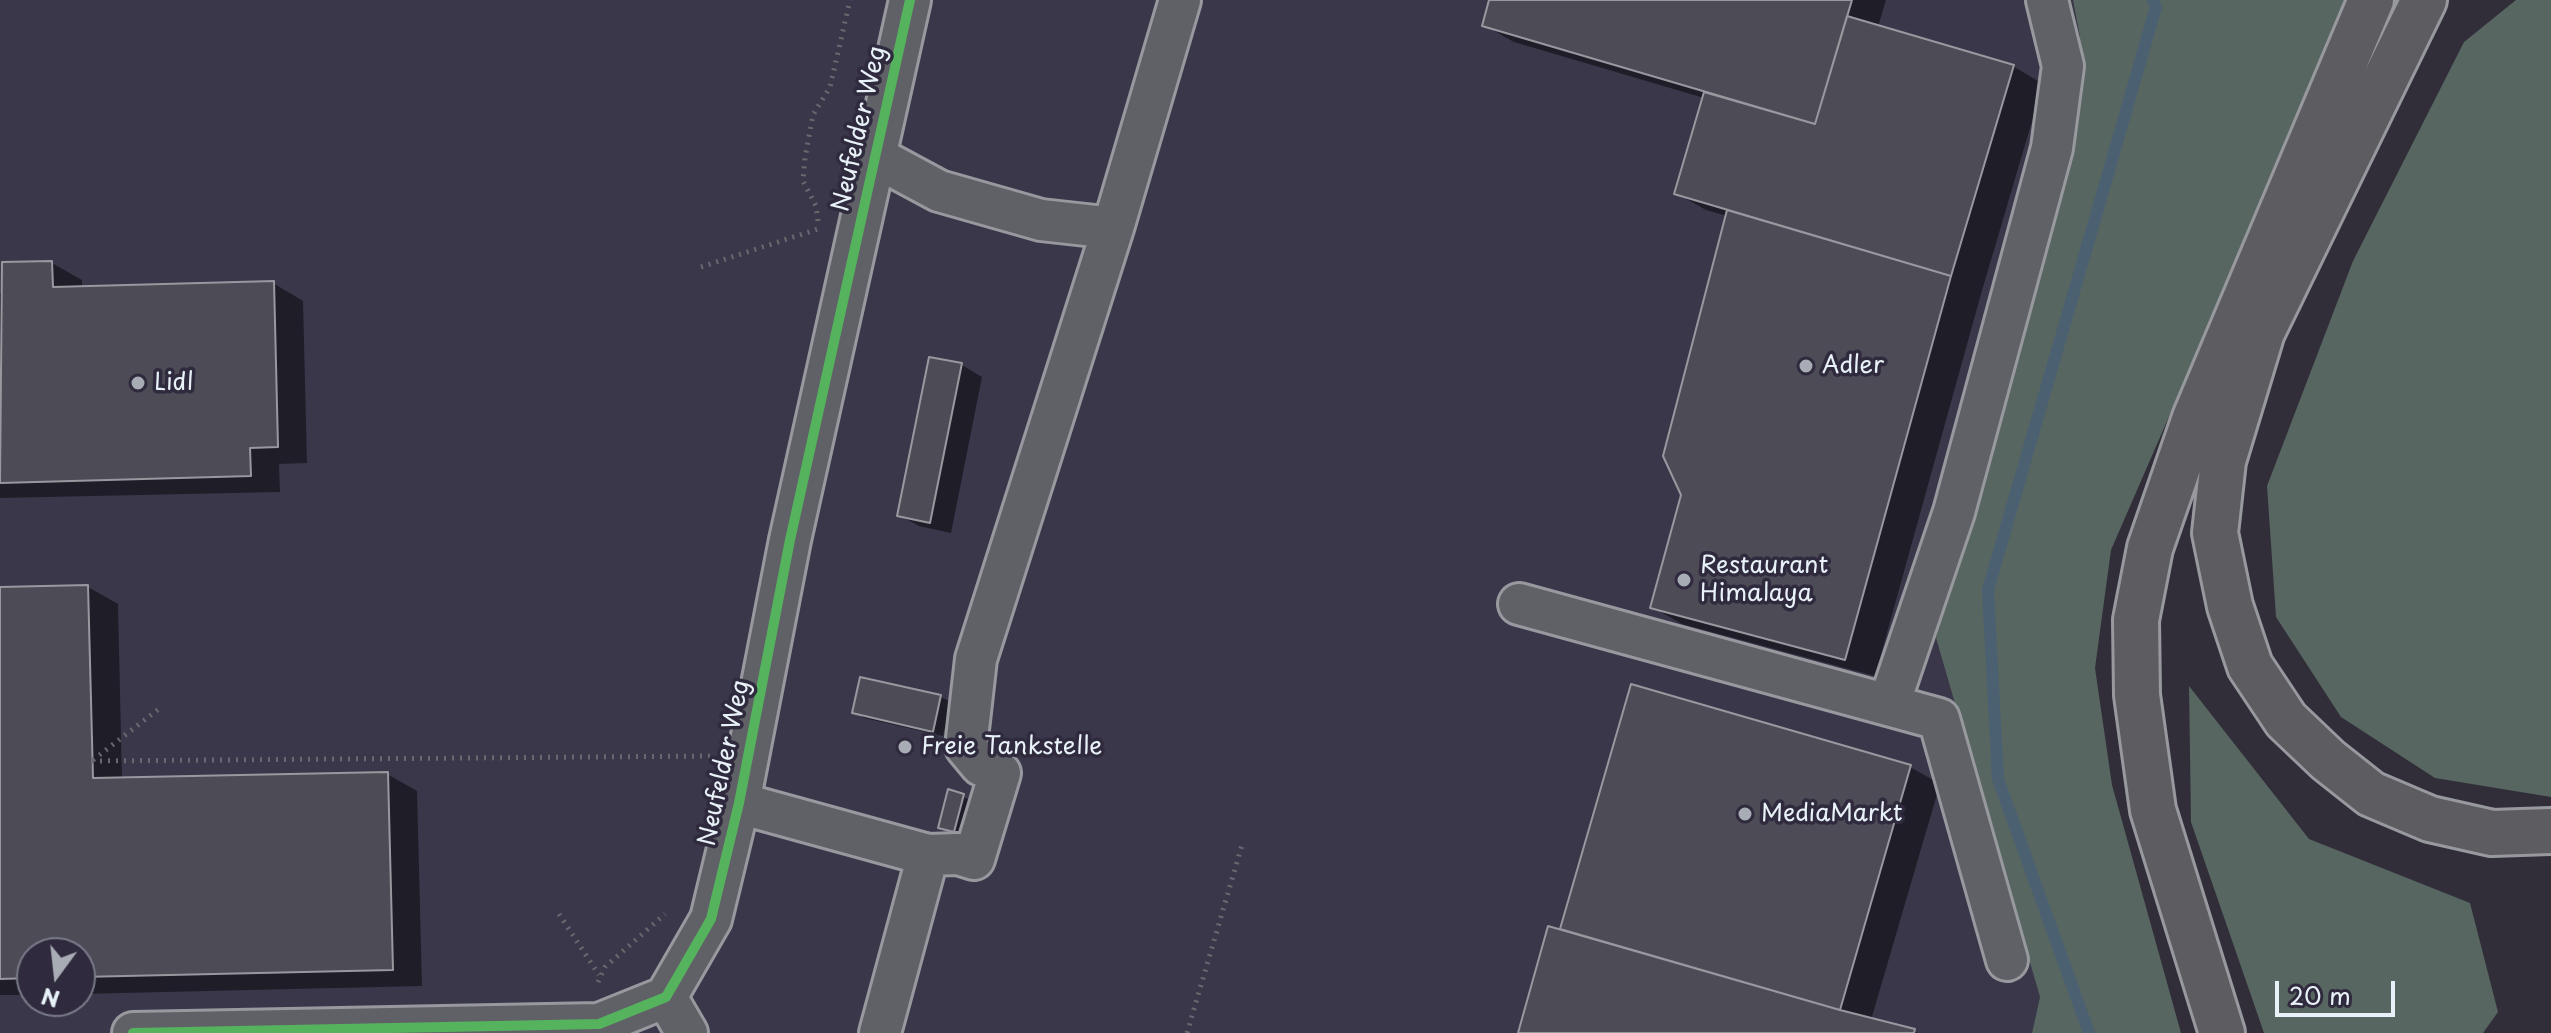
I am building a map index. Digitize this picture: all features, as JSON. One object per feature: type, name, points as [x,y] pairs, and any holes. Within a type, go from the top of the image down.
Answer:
[{"type":"highway","points":[[2222,1033],[2153,810],[2137,695],[2136,620],[2150,548],[2195,418],[2371,0]]},
{"type":"highway","points":[[2424,7],[2262,332],[2223,461],[2215,533],[2230,606],[2250,666],[2286,720],[2328,760],[2371,794],[2430,819],[2492,833],[2551,831]]},
{"type":"street","name":"Neufelder Weg","points":[[666,997],[711,919],[739,803],[790,540],[910,0]]},
{"type":"street","points":[[739,803],[928,855],[958,854],[974,859],[1000,773],[981,765],[966,747],[976,659],[1113,228],[1180,0]]},
{"type":"street","points":[[1889,704],[1954,512],[2052,148],[2063,66],[2047,0]]},
{"type":"street","points":[[874,156],[939,191],[1041,220],[1113,228]]},
{"type":"street","points":[[1519,604],[1939,719],[2007,960]]},
{"type":"street","points":[[880,1033],[928,855]]},
{"type":"street","points":[[133,1033],[599,1024],[666,997],[687,1033]]},
{"type":"path","points":[[701,267],[819,228]]},
{"type":"path","points":[[160,708],[92,761],[715,756]]},
{"type":"path","points":[[1187,1033],[1242,845]]},
{"type":"path","points":[[559,914],[599,975]]},
{"type":"shaded area","points":[[0,0],[2073,0],[2080,37],[2068,172],[1936,638],[2040,997],[2032,1033],[0,1033]]},
{"type":"shaded area","points":[[2073,0],[2350,0],[2111,550],[2095,668],[2112,785],[2181,1033],[2032,1033],[2040,997],[1936,638],[2068,172],[2080,37]]},
{"type":"shaded area","points":[[2516,0],[2551,0],[2551,797],[2435,778],[2341,717],[2276,617],[2267,486],[2353,261],[2464,42]]},
{"type":"shaded area","points":[[2189,686],[2309,839],[2470,903],[2498,1012],[2483,1033],[2264,1033],[2191,822]]},
{"type":"building","points":[[1489,0],[1852,0],[1815,124],[1482,26]]},
{"type":"building","points":[[1847,16],[2014,65],[1951,276],[1674,194],[1704,92],[1815,124]]},
{"type":"building","name":"Adler","points":[[1727,210],[1951,276],[1845,660],[1650,608],[1681,495],[1663,456]]},
{"type":"building","name":"Lidl","points":[[52,261],[53,287],[274,281],[278,447],[250,448],[251,476],[0,483],[2,262]]},
{"type":"building","points":[[929,357],[962,363],[930,523],[897,516]]},
{"type":"building","points":[[88,585],[93,778],[388,772],[393,970],[96,977],[96,937],[16,937],[16,978],[0,979],[0,587]]},
{"type":"building","points":[[860,677],[941,695],[933,732],[852,713]]},
{"type":"building","name":"MediaMarkt","points":[[1631,684],[1911,765],[1840,1010],[1560,929]]},
{"type":"building","points":[[948,789],[964,794],[954,832],[938,828]]},
{"type":"building","points":[[1548,926],[1915,1029],[1914,1033],[1518,1033]]},
{"type":"waterway","points":[[2089,1033],[1998,779],[1988,590],[2156,7],[2153,0]]},
{"type":"cycle path","points":[[133,1033],[599,1024],[666,997],[711,919],[739,803],[790,540],[910,0]]},
{"type":"place","name":"Adler","points":[[1806,366]]},
{"type":"place","name":"Lidl","points":[[138,383]]},
{"type":"place","name":"Restaurant Himalaya","points":[[1684,580]]},
{"type":"place","name":"Freie Tankstelle","points":[[905,747]]},
{"type":"place","name":"MediaMarkt","points":[[1745,814]]}]
